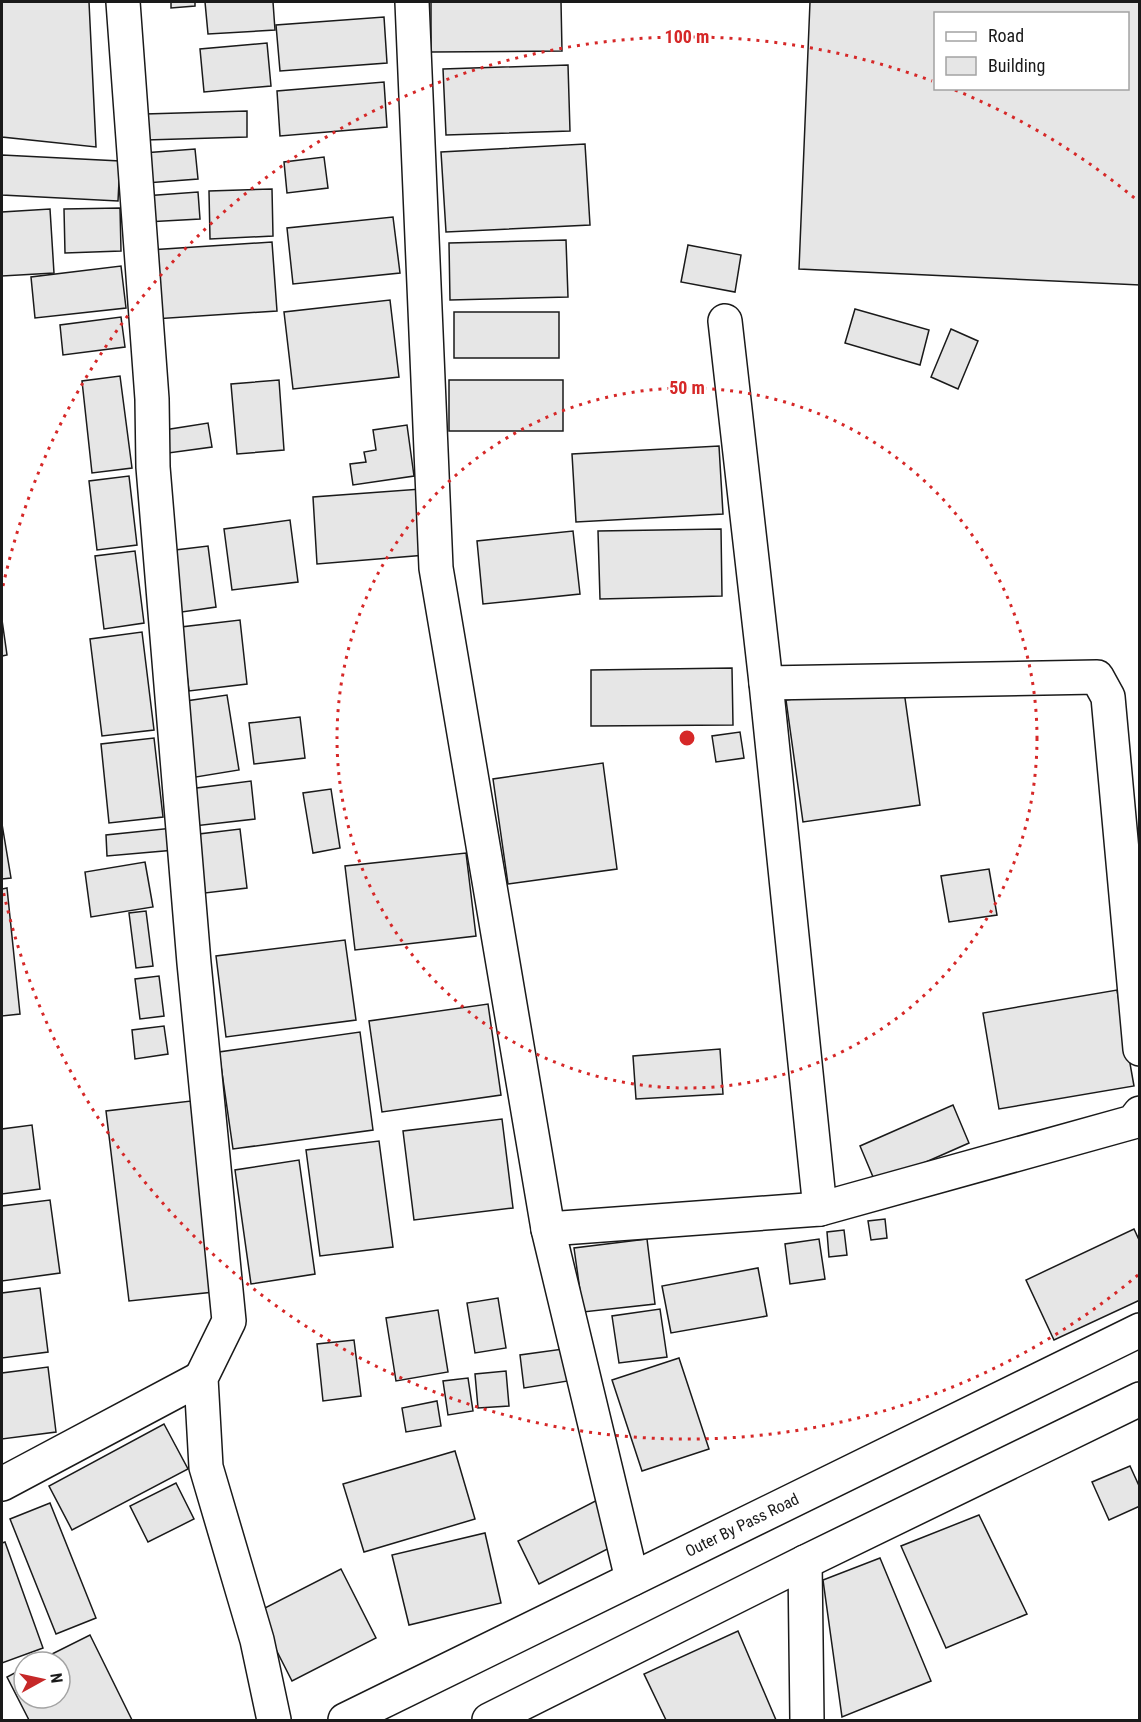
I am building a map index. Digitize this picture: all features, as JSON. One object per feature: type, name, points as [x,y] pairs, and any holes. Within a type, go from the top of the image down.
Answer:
[{"type":"street","points":[[123,2],[152,399],[153,467],[194,963],[230,1321],[201,1378],[206,1467],[257,1640],[274,1720]]},
{"type":"street","points":[[411,2],[436,568],[548,1229],[632,1580]]},
{"type":"street","points":[[725,321],[766,683],[820,1209]]},
{"type":"street","points":[[766,683],[1097,677],[1108,697],[1140,1049]]},
{"type":"street","points":[[548,1229],[820,1209],[1133,1122],[1140,1113]]},
{"type":"street","name":"Outer By Pass Road","points":[[345,1720],[1140,1330]]},
{"type":"street","points":[[2,1484],[201,1378]]},
{"type":"street","points":[[489,1720],[805,1562],[1140,1399]]},
{"type":"street","points":[[805,1562],[807,1720]]},
{"type":"building","points":[[2,2],[89,2],[96,147],[2,137]]},
{"type":"building","points":[[171,2],[195,2],[195,6],[171,8]]},
{"type":"building","points":[[205,2],[273,2],[275,30],[208,34]]},
{"type":"building","points":[[431,2],[561,2],[562,51],[431,52]]},
{"type":"building","points":[[810,2],[1140,2],[1140,285],[799,269]]},
{"type":"building","points":[[384,17],[387,63],[280,71],[276,25]]},
{"type":"building","points":[[267,43],[271,86],[204,92],[200,49]]},
{"type":"building","points":[[568,65],[570,131],[446,135],[443,69]]},
{"type":"building","points":[[384,82],[387,127],[280,136],[277,91]]},
{"type":"building","points":[[247,111],[247,137],[146,140],[145,114]]},
{"type":"building","points":[[585,144],[590,225],[446,232],[441,152]]},
{"type":"building","points":[[195,149],[198,179],[146,183],[143,153]]},
{"type":"building","points":[[2,155],[120,161],[118,201],[2,195]]},
{"type":"building","points":[[324,157],[328,188],[287,193],[284,162]]},
{"type":"building","points":[[272,189],[273,236],[210,239],[209,191]]},
{"type":"building","points":[[198,192],[200,219],[146,222],[144,196]]},
{"type":"building","points":[[120,208],[121,251],[65,253],[64,209]]},
{"type":"building","points":[[50,209],[54,273],[2,276],[2,212]]},
{"type":"building","points":[[393,217],[400,273],[293,284],[287,228]]},
{"type":"building","points":[[566,240],[568,297],[450,300],[449,243]]},
{"type":"building","points":[[272,242],[277,311],[154,319],[149,250]]},
{"type":"building","points":[[688,245],[741,255],[735,292],[681,282]]},
{"type":"building","points":[[121,266],[126,308],[35,318],[31,277]]},
{"type":"building","points":[[390,300],[399,377],[293,389],[284,312]]},
{"type":"building","points":[[855,309],[929,330],[920,365],[845,343]]},
{"type":"building","points":[[454,312],[559,312],[559,358],[454,358]]},
{"type":"building","points":[[121,317],[125,347],[63,355],[60,325]]},
{"type":"building","points":[[951,329],[978,341],[958,389],[931,377]]},
{"type":"building","points":[[120,376],[132,468],[92,473],[82,381]]},
{"type":"building","points":[[279,380],[284,450],[237,454],[231,384]]},
{"type":"building","points":[[449,380],[563,380],[563,431],[449,431]]},
{"type":"building","points":[[208,423],[212,447],[161,454],[158,431]]},
{"type":"building","points":[[407,425],[414,476],[353,485],[350,464],[366,462],[364,452],[376,450],[373,430]]},
{"type":"building","points":[[719,446],[723,514],[576,522],[572,454]]},
{"type":"building","points":[[129,476],[137,545],[97,550],[89,481]]},
{"type":"building","points":[[421,489],[426,555],[317,564],[313,497]]},
{"type":"building","points":[[290,520],[298,582],[232,590],[224,529]]},
{"type":"building","points":[[721,529],[722,596],[600,599],[598,531]]},
{"type":"building","points":[[573,531],[580,594],[483,604],[477,541]]},
{"type":"building","points":[[208,546],[216,607],[175,613],[167,551]]},
{"type":"building","points":[[135,551],[144,623],[104,629],[95,556]]},
{"type":"building","points":[[2,620],[7,655],[2,656]]},
{"type":"building","points":[[240,620],[247,684],[189,691],[181,627]]},
{"type":"building","points":[[142,632],[154,730],[102,736],[90,639]]},
{"type":"building","points":[[732,668],[733,725],[591,726],[591,670]]},
{"type":"building","points":[[903,684],[920,805],[803,822],[786,700]]},
{"type":"building","points":[[227,695],[239,770],[190,778],[179,702]]},
{"type":"building","points":[[300,717],[305,758],[254,764],[249,723]]},
{"type":"building","points":[[740,732],[744,758],[716,762],[712,736]]},
{"type":"building","points":[[154,738],[163,817],[109,823],[101,744]]},
{"type":"building","points":[[603,763],[617,869],[508,884],[493,779]]},
{"type":"building","points":[[251,781],[255,819],[194,826],[189,789]]},
{"type":"building","points":[[331,789],[340,848],[313,853],[303,793]]},
{"type":"building","points":[[2,824],[11,878],[2,879]]},
{"type":"building","points":[[173,828],[175,850],[107,856],[106,835]]},
{"type":"building","points":[[240,829],[247,888],[205,893],[199,834]]},
{"type":"building","points":[[466,853],[476,936],[355,950],[345,866]]},
{"type":"building","points":[[145,862],[153,907],[91,917],[85,872]]},
{"type":"building","points":[[989,869],[997,915],[949,922],[941,876]]},
{"type":"building","points":[[7,888],[20,1014],[2,1016],[2,889]]},
{"type":"building","points":[[146,911],[153,966],[136,968],[129,913]]},
{"type":"building","points":[[345,940],[356,1020],[226,1037],[216,956]]},
{"type":"building","points":[[159,976],[164,1016],[140,1019],[135,979]]},
{"type":"building","points":[[1117,990],[1134,1086],[999,1109],[983,1013]]},
{"type":"building","points":[[488,1004],[501,1095],[382,1112],[369,1021]]},
{"type":"building","points":[[164,1026],[168,1054],[135,1059],[132,1030]]},
{"type":"building","points":[[360,1032],[373,1130],[233,1149],[219,1052]]},
{"type":"building","points":[[720,1049],[723,1094],[636,1099],[633,1056]]},
{"type":"building","points":[[191,1101],[214,1292],[129,1301],[106,1111]]},
{"type":"building","points":[[953,1105],[969,1143],[876,1184],[860,1146]]},
{"type":"building","points":[[502,1119],[513,1208],[414,1220],[403,1131]]},
{"type":"building","points":[[32,1125],[40,1189],[2,1194],[2,1129]]},
{"type":"building","points":[[379,1141],[393,1247],[320,1256],[306,1150]]},
{"type":"building","points":[[299,1160],[315,1274],[251,1284],[235,1170]]},
{"type":"building","points":[[50,1200],[60,1273],[2,1281],[2,1206]]},
{"type":"building","points":[[885,1219],[887,1238],[871,1240],[868,1221]]},
{"type":"building","points":[[1134,1229],[1140,1242],[1140,1300],[1054,1340],[1026,1280]]},
{"type":"building","points":[[844,1230],[847,1255],[829,1257],[827,1232]]},
{"type":"building","points":[[647,1239],[655,1304],[583,1312],[574,1248]]},
{"type":"building","points":[[819,1239],[825,1279],[790,1284],[785,1244]]},
{"type":"building","points":[[758,1268],[767,1316],[671,1333],[662,1286]]},
{"type":"building","points":[[40,1288],[48,1352],[2,1358],[2,1293]]},
{"type":"building","points":[[498,1298],[506,1348],[475,1353],[467,1303]]},
{"type":"building","points":[[660,1309],[667,1357],[619,1363],[612,1316]]},
{"type":"building","points":[[438,1310],[448,1372],[396,1381],[386,1318]]},
{"type":"building","points":[[354,1340],[361,1396],[323,1401],[317,1344]]},
{"type":"building","points":[[563,1349],[568,1381],[524,1388],[520,1355]]},
{"type":"building","points":[[679,1358],[709,1449],[642,1471],[612,1380]]},
{"type":"building","points":[[48,1367],[56,1432],[2,1439],[2,1373]]},
{"type":"building","points":[[506,1371],[509,1406],[478,1408],[475,1374]]},
{"type":"building","points":[[468,1378],[473,1411],[448,1415],[443,1381]]},
{"type":"building","points":[[437,1401],[441,1426],[406,1432],[402,1408]]},
{"type":"building","points":[[164,1424],[188,1469],[72,1530],[49,1486]]},
{"type":"building","points":[[455,1451],[475,1519],[364,1552],[343,1484]]},
{"type":"building","points":[[1130,1466],[1140,1488],[1140,1506],[1109,1520],[1092,1482]]},
{"type":"building","points":[[176,1483],[194,1519],[148,1542],[130,1506]]},
{"type":"building","points":[[609,1494],[631,1537],[539,1584],[518,1541]]},
{"type":"building","points":[[50,1503],[96,1618],[56,1634],[10,1519]]},
{"type":"building","points":[[979,1515],[1027,1614],[946,1648],[901,1546]]},
{"type":"building","points":[[485,1533],[501,1603],[409,1625],[392,1555]]},
{"type":"building","points":[[5,1542],[43,1648],[12,1650],[12,1659],[2,1663],[2,1543]]},
{"type":"building","points":[[880,1558],[931,1681],[842,1717],[823,1580]]},
{"type":"building","points":[[341,1569],[376,1638],[292,1681],[257,1612]]},
{"type":"building","points":[[738,1631],[776,1720],[666,1720],[644,1674]]},
{"type":"building","points":[[90,1635],[132,1720],[29,1720],[24,1710],[72,1710],[72,1650],[60,1650]]},
{"type":"building","points":[[12,1674],[12,1687],[7,1677]]}]
